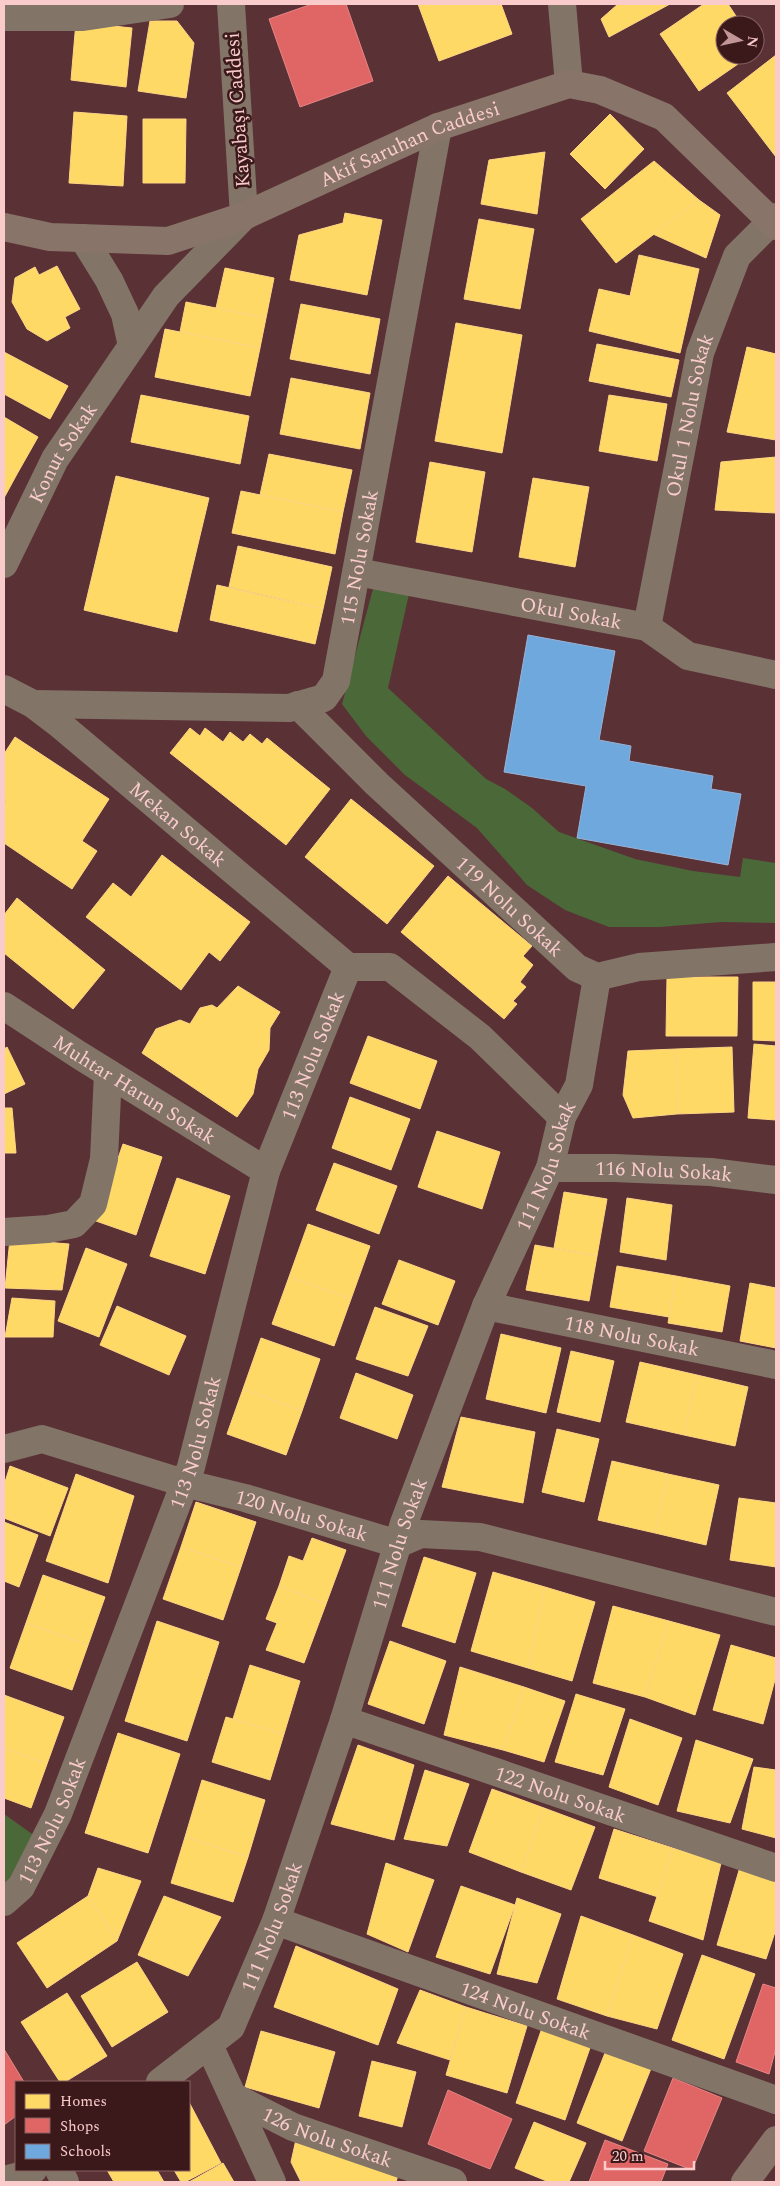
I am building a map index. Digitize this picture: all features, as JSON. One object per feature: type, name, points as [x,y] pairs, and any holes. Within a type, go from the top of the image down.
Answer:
[{"type":"street","points":[[4,17],[83,17],[170,4]]},
{"type":"street","name":"Kayabaşı Caddesi","points":[[231,4],[244,216]]},
{"type":"street","points":[[562,4],[569,84]]},
{"type":"street","name":"Akif Saruhan Caddesi","points":[[4,227],[50,237],[168,241],[244,216],[438,127],[569,84],[600,90],[664,117],[774,221]]},
{"type":"street","name":"115 Nolu Sokak","points":[[33,704],[289,708],[324,698],[336,681],[438,127]]},
{"type":"street","name":"Konut Sokak","points":[[4,564],[55,459],[166,296],[244,216]]},
{"type":"street","name":"Okul 1 Nolu Sokak","points":[[647,627],[700,354],[737,256],[774,221]]},
{"type":"street","points":[[82,238],[109,280],[125,314],[132,346]]},
{"type":"street","name":"Okul Sokak","points":[[357,572],[647,627],[688,656],[776,675]]},
{"type":"street","name":"Mekan Sokak","points":[[4,689],[33,704],[58,724],[348,967]]},
{"type":"street","name":"119 Nolu Sokak","points":[[298,705],[377,784],[577,968],[597,976]]},
{"type":"street","points":[[597,976],[639,967],[776,958]]},
{"type":"street","points":[[348,967],[390,967],[480,1037],[562,1117]]},
{"type":"street","name":"113 Nolu Sokak","points":[[4,1902],[21,1887],[58,1814],[191,1467],[266,1171],[348,967]]},
{"type":"street","name":"111 Nolu Sokak","points":[[161,2081],[231,2027],[276,1921],[344,1720],[398,1544],[486,1306],[550,1168],[562,1117],[579,1085],[597,976]]},
{"type":"street","name":"Muhtar Harun Sokak","points":[[4,1006],[266,1171]]},
{"type":"street","points":[[4,1232],[48,1229],[74,1224],[93,1204],[104,1159],[108,1073]]},
{"type":"street","name":"116 Nolu Sokak","points":[[550,1168],[711,1172],[776,1180]]},
{"type":"street","name":"118 Nolu Sokak","points":[[486,1306],[776,1365]]},
{"type":"street","name":"120 Nolu Sokak","points":[[4,1449],[42,1439],[184,1484],[245,1498],[398,1544]]},
{"type":"street","points":[[398,1544],[421,1534],[480,1537],[776,1612]]},
{"type":"street","name":"122 Nolu Sokak","points":[[344,1720],[776,1868]]},
{"type":"street","name":"124 Nolu Sokak","points":[[276,1921],[776,2100]]},
{"type":"street","points":[[209,2045],[272,2182]]},
{"type":"street","name":"126 Nolu Sokak","points":[[234,2097],[293,2126],[453,2182]]},
{"type":"street","points":[[745,2182],[776,2140]]},
{"type":"street","points":[[4,2180],[31,2171]]},
{"type":"green space","points":[[413,576],[388,688],[486,779],[505,789],[532,808],[559,832],[635,859],[693,871],[740,877],[743,858],[776,863],[776,923],[721,922],[660,927],[609,927],[565,910],[527,885],[477,828],[405,775],[366,736],[342,704],[373,589]]},
{"type":"green space","points":[[4,1814],[35,1836],[4,1890]]},
{"type":"building: Homes","points":[[418,4],[501,4],[512,34],[439,61]]},
{"type":"building: Homes","points":[[618,4],[670,4],[609,37],[601,19]]},
{"type":"building: Homes","points":[[704,4],[728,4],[735,15],[715,15],[715,65],[737,65],[699,91],[660,34]]},
{"type":"building: Homes","points":[[150,21],[177,21],[194,43],[186,98],[138,91]]},
{"type":"building: Homes","points":[[76,22],[132,28],[126,87],[71,80]]},
{"type":"building: Homes","points":[[776,55],[776,157],[727,93]]},
{"type":"building: Homes","points":[[74,112],[127,116],[123,186],[69,183]]},
{"type":"building: Homes","points":[[610,114],[644,149],[605,189],[570,154]]},
{"type":"building: Homes","points":[[143,119],[186,119],[185,183],[143,183]]},
{"type":"building: Homes","points":[[545,152],[537,214],[481,204],[489,160]]},
{"type":"building: Homes","points":[[654,161],[699,200],[616,263],[581,219]]},
{"type":"building: Homes","points":[[699,200],[720,215],[706,258],[653,234]]},
{"type":"building: Homes","points":[[345,213],[382,220],[367,295],[290,280],[299,235],[343,223]]},
{"type":"building: Homes","points":[[479,219],[534,229],[520,309],[464,299]]},
{"type":"building: Homes","points":[[639,255],[699,269],[680,353],[589,331],[599,289],[630,296]]},
{"type":"building: Homes","points":[[57,266],[80,309],[65,317],[70,328],[47,341],[27,329],[12,302],[15,278],[35,267],[39,275]]},
{"type":"building: Homes","points":[[225,268],[274,278],[266,318],[216,308]]},
{"type":"building: Homes","points":[[186,302],[266,318],[260,348],[180,332]]},
{"type":"building: Homes","points":[[301,304],[380,319],[370,374],[290,359]]},
{"type":"building: Homes","points":[[456,323],[522,335],[502,453],[435,441]]},
{"type":"building: Homes","points":[[165,329],[260,348],[250,396],[155,377]]},
{"type":"building: Homes","points":[[597,344],[679,360],[671,397],[589,381]]},
{"type":"building: Homes","points":[[747,347],[776,354],[776,440],[727,432]]},
{"type":"building: Homes","points":[[4,352],[68,386],[50,419],[4,394]]},
{"type":"building: Homes","points":[[291,378],[370,393],[360,449],[280,434]]},
{"type":"building: Homes","points":[[141,395],[249,416],[240,464],[131,442]]},
{"type":"building: Homes","points":[[609,395],[667,404],[657,461],[599,451]]},
{"type":"building: Homes","points":[[4,417],[38,437],[17,474],[4,466]]},
{"type":"building: Homes","points":[[269,454],[352,470],[343,512],[260,495]]},
{"type":"building: Homes","points":[[776,457],[776,513],[715,510],[721,462]]},
{"type":"building: Homes","points":[[430,462],[485,472],[472,552],[416,542]]},
{"type":"building: Homes","points":[[4,466],[17,474],[4,498]]},
{"type":"building: Homes","points":[[116,476],[209,498],[177,632],[84,610]]},
{"type":"building: Homes","points":[[533,478],[589,487],[575,567],[519,557]]},
{"type":"building: Homes","points":[[241,491],[343,512],[335,554],[232,533]]},
{"type":"building: Homes","points":[[238,546],[332,567],[323,609],[229,587]]},
{"type":"building: Homes","points":[[217,585],[323,609],[315,644],[210,620]]},
{"type":"building: Homes","points":[[190,728],[200,736],[205,728],[223,742],[230,732],[243,742],[250,734],[262,744],[267,738],[330,789],[286,845],[170,753]]},
{"type":"building: Homes","points":[[15,737],[109,799],[82,841],[97,851],[72,889],[4,843],[4,803],[6,800],[4,799],[4,754]]},
{"type":"building: Homes","points":[[351,799],[434,866],[387,924],[305,857]]},
{"type":"building: Homes","points":[[162,855],[250,922],[220,961],[209,952],[181,990],[86,917],[113,883],[131,897]]},
{"type":"building: Homes","points":[[448,876],[532,946],[523,956],[533,965],[520,982],[526,987],[513,1001],[517,1004],[504,1019],[401,932]]},
{"type":"building: Homes","points":[[17,898],[105,970],[73,1009],[4,953],[4,915]]},
{"type":"building: Homes","points":[[667,977],[738,977],[737,1036],[666,1036]]},
{"type":"building: Homes","points":[[753,982],[776,982],[776,1041],[753,1040]]},
{"type":"building: Homes","points":[[238,986],[280,1012],[270,1028],[269,1050],[258,1069],[253,1094],[237,1117],[142,1053],[156,1029],[180,1020],[190,1024],[200,1008],[212,1005],[217,1008]]},
{"type":"building: Homes","points":[[368,1036],[437,1061],[420,1109],[350,1083]]},
{"type":"building: Homes","points":[[754,1044],[776,1046],[776,1120],[748,1118]]},
{"type":"building: Homes","points":[[7,1047],[25,1084],[4,1094],[4,1049]]},
{"type":"building: Homes","points":[[732,1047],[734,1112],[677,1114],[676,1049]]},
{"type":"building: Homes","points":[[676,1049],[677,1114],[633,1118],[623,1095],[628,1051]]},
{"type":"building: Homes","points":[[350,1097],[410,1119],[391,1170],[332,1148]]},
{"type":"building: Homes","points":[[4,1108],[12,1108],[16,1153],[4,1153]]},
{"type":"building: Homes","points":[[437,1131],[500,1152],[482,1209],[418,1187]]},
{"type":"building: Homes","points":[[123,1144],[162,1157],[136,1235],[96,1221]]},
{"type":"building: Homes","points":[[334,1163],[397,1186],[379,1234],[316,1210]]},
{"type":"building: Homes","points":[[177,1178],[230,1196],[205,1274],[150,1256]]},
{"type":"building: Homes","points":[[564,1192],[607,1199],[597,1256],[554,1248]]},
{"type":"building: Homes","points":[[627,1198],[672,1205],[666,1260],[620,1252]]},
{"type":"building: Homes","points":[[308,1224],[370,1246],[351,1299],[289,1277]]},
{"type":"building: Homes","points":[[10,1239],[69,1244],[62,1290],[5,1288]]},
{"type":"building: Homes","points":[[535,1245],[597,1256],[589,1301],[526,1290]]},
{"type":"building: Homes","points":[[86,1248],[127,1264],[99,1337],[58,1321]]},
{"type":"building: Homes","points":[[399,1260],[455,1281],[438,1325],[382,1304]]},
{"type":"building: Homes","points":[[617,1266],[676,1276],[669,1317],[610,1307]]},
{"type":"building: Homes","points":[[676,1276],[730,1286],[722,1332],[668,1323]]},
{"type":"building: Homes","points":[[289,1277],[351,1299],[334,1346],[272,1324]]},
{"type":"building: Homes","points":[[750,1283],[776,1288],[776,1348],[740,1341]]},
{"type":"building: Homes","points":[[12,1298],[55,1301],[53,1337],[5,1337]]},
{"type":"building: Homes","points":[[117,1306],[186,1336],[169,1375],[100,1345]]},
{"type":"building: Homes","points":[[375,1307],[428,1326],[408,1376],[356,1359]]},
{"type":"building: Homes","points":[[501,1334],[561,1348],[546,1413],[486,1399]]},
{"type":"building: Homes","points":[[261,1338],[320,1359],[302,1411],[243,1389]]},
{"type":"building: Homes","points":[[571,1351],[614,1361],[600,1422],[557,1412]]},
{"type":"building: Homes","points":[[640,1362],[697,1375],[684,1435],[626,1422]]},
{"type":"building: Homes","points":[[356,1373],[413,1395],[397,1439],[340,1418]]},
{"type":"building: Homes","points":[[697,1375],[748,1387],[735,1446],[684,1435]]},
{"type":"building: Homes","points":[[243,1389],[302,1411],[286,1455],[227,1434]]},
{"type":"building: Homes","points":[[461,1417],[535,1432],[523,1503],[442,1487]]},
{"type":"building: Homes","points":[[557,1429],[599,1439],[584,1502],[542,1492]]},
{"type":"building: Homes","points":[[612,1461],[668,1474],[655,1533],[598,1520]]},
{"type":"building: Homes","points":[[10,1466],[68,1488],[50,1536],[4,1518],[4,1485]]},
{"type":"building: Homes","points":[[76,1474],[134,1496],[108,1583],[46,1561]]},
{"type":"building: Homes","points":[[668,1474],[719,1485],[706,1545],[655,1533]]},
{"type":"building: Homes","points":[[739,1498],[776,1503],[776,1567],[730,1560]]},
{"type":"building: Homes","points":[[196,1502],[256,1522],[241,1567],[181,1547]]},
{"type":"building: Homes","points":[[4,1522],[38,1535],[19,1587],[4,1581]]},
{"type":"building: Homes","points":[[312,1538],[346,1550],[326,1604],[279,1586],[289,1556],[303,1561]]},
{"type":"building: Homes","points":[[181,1547],[241,1567],[223,1620],[163,1599]]},
{"type":"building: Homes","points":[[424,1557],[476,1573],[455,1643],[402,1626]]},
{"type":"building: Homes","points":[[493,1572],[545,1587],[528,1668],[471,1651]]},
{"type":"building: Homes","points":[[43,1575],[105,1597],[88,1645],[26,1623]]},
{"type":"building: Homes","points":[[279,1586],[326,1604],[304,1663],[266,1650],[277,1623],[266,1619]]},
{"type":"building: Homes","points":[[545,1587],[595,1602],[572,1681],[528,1668]]},
{"type":"building: Homes","points":[[613,1606],[669,1621],[645,1697],[593,1683]]},
{"type":"building: Homes","points":[[157,1621],[219,1642],[187,1741],[125,1721]]},
{"type":"building: Homes","points":[[669,1621],[720,1635],[695,1715],[645,1697]]},
{"type":"building: Homes","points":[[26,1623],[88,1645],[72,1690],[10,1668]]},
{"type":"building: Homes","points":[[390,1641],[446,1661],[424,1724],[368,1704]]},
{"type":"building: Homes","points":[[731,1645],[776,1658],[776,1676],[763,1724],[713,1710]]},
{"type":"building: Homes","points":[[250,1665],[300,1681],[284,1734],[233,1719]]},
{"type":"building: Homes","points":[[460,1667],[524,1687],[503,1750],[444,1735]]},
{"type":"building: Homes","points":[[524,1687],[565,1701],[544,1762],[503,1750]]},
{"type":"building: Homes","points":[[576,1694],[625,1709],[603,1775],[555,1762]]},
{"type":"building: Homes","points":[[4,1695],[64,1717],[47,1764],[4,1748]]},
{"type":"building: Homes","points":[[226,1717],[284,1734],[270,1780],[212,1762]]},
{"type":"building: Homes","points":[[630,1719],[682,1738],[658,1805],[609,1787]]},
{"type":"building: Homes","points":[[118,1733],[180,1754],[148,1853],[85,1833]]},
{"type":"building: Homes","points":[[696,1740],[753,1759],[730,1823],[677,1811]]},
{"type":"building: Homes","points":[[358,1745],[414,1765],[394,1840],[331,1824]]},
{"type":"building: Homes","points":[[4,1748],[47,1764],[31,1808],[4,1798]]},
{"type":"building: Homes","points":[[754,1767],[776,1770],[776,1838],[742,1829]]},
{"type":"building: Homes","points":[[425,1770],[469,1784],[447,1846],[404,1839]]},
{"type":"building: Homes","points":[[202,1780],[265,1800],[248,1857],[185,1837]]},
{"type":"building: Homes","points":[[492,1789],[544,1808],[521,1872],[469,1852]]},
{"type":"building: Homes","points":[[544,1808],[595,1827],[571,1890],[521,1872]]},
{"type":"building: Homes","points":[[614,1829],[673,1848],[658,1897],[599,1878]]},
{"type":"building: Homes","points":[[185,1837],[248,1857],[233,1902],[171,1883]]},
{"type":"building: Homes","points":[[673,1848],[721,1863],[703,1940],[649,1921]]},
{"type":"building: Homes","points":[[386,1863],[434,1880],[408,1952],[367,1934]]},
{"type":"building: Homes","points":[[740,1867],[776,1880],[776,1929],[766,1959],[717,1945]]},
{"type":"building: Homes","points":[[98,1868],[141,1881],[117,1941],[88,1896]]},
{"type":"building: Homes","points":[[461,1886],[515,1905],[490,1974],[436,1957]]},
{"type":"building: Homes","points":[[88,1896],[117,1941],[47,1988],[17,1943]]},
{"type":"building: Homes","points":[[164,1896],[221,1917],[188,1976],[138,1955]]},
{"type":"building: Homes","points":[[517,1898],[561,1914],[537,1983],[497,1974]]},
{"type":"building: Homes","points":[[581,1916],[633,1935],[607,2016],[557,1999]]},
{"type":"building: Homes","points":[[633,1935],[683,1954],[657,2029],[607,2016]]},
{"type":"building: Homes","points":[[296,1946],[398,1989],[378,2045],[274,2007]]},
{"type":"building: Homes","points":[[702,1955],[755,1974],[724,2059],[672,2040]]},
{"type":"building: Homes","points":[[137,1962],[168,2012],[112,2047],[81,1996]]},
{"type":"building: Homes","points":[[420,1990],[466,2007],[450,2060],[397,2043]]},
{"type":"building: Homes","points":[[67,1993],[107,2056],[67,2081],[59,2081],[21,2022]]},
{"type":"building: Homes","points":[[466,2007],[527,2026],[507,2093],[446,2075]]},
{"type":"building: Homes","points":[[542,2028],[591,2045],[565,2120],[516,2103]]},
{"type":"building: Homes","points":[[261,2031],[335,2052],[319,2108],[245,2087]]},
{"type":"building: Homes","points":[[607,2048],[652,2066],[622,2141],[577,2123]]},
{"type":"building: Homes","points":[[372,2061],[416,2072],[402,2127],[359,2116]]},
{"type":"building: Homes","points":[[190,2104],[221,2163],[185,2182],[181,2182],[175,2171],[190,2171]]},
{"type":"building: Homes","points":[[534,2122],[586,2143],[569,2182],[549,2182],[515,2168]]},
{"type":"building: Homes","points":[[297,2135],[398,2175],[396,2182],[301,2182],[291,2162]]},
{"type":"building: Homes","points":[[223,2163],[234,2182],[189,2182]]},
{"type":"building: Homes","points":[[108,2171],[158,2171],[164,2182],[114,2182]]},
{"type":"building: Shops","points":[[312,4],[346,4],[373,81],[300,107],[269,19]]},
{"type":"building: Shops","points":[[763,1984],[776,1988],[776,2048],[769,2074],[736,2062]]},
{"type":"building: Shops","points":[[4,2049],[23,2081],[15,2081],[15,2117],[4,2125]]},
{"type":"building: Shops","points":[[673,2078],[722,2098],[692,2170],[644,2151]]},
{"type":"building: Shops","points":[[448,2090],[512,2119],[490,2169],[428,2144]]},
{"type":"building: Shops","points":[[605,2140],[668,2164],[661,2182],[589,2182]]},
{"type":"building: Schools","points":[[528,635],[615,651],[599,740],[631,746],[629,761],[713,776],[711,789],[741,794],[728,865],[577,838],[586,786],[504,772]]}]
